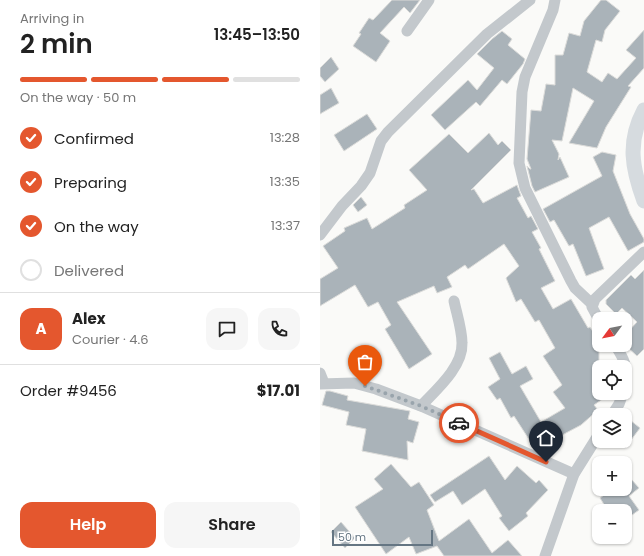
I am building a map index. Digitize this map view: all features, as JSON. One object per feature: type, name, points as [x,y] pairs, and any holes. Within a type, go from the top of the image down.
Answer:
[{"type":"street","points":[[407,31],[429,0]]},
{"type":"street","points":[[320,236],[342,206],[361,186],[370,173],[381,141],[388,132],[487,34],[530,0]]},
{"type":"street","points":[[555,0],[553,10],[525,77],[522,92],[519,163],[525,188],[571,281],[592,304],[594,312]]},
{"type":"street","points":[[644,110],[635,129],[633,148],[634,173],[644,201]]},
{"type":"street","points":[[592,304],[597,296],[644,252]]},
{"type":"street","points":[[421,406],[456,366],[462,354],[462,342],[454,301]]},
{"type":"street","points":[[321,380],[354,383],[376,389],[421,406],[574,474]]},
{"type":"street","points":[[545,556],[574,474],[592,445]]},
{"type":"building","points":[[392,0],[420,0],[410,13],[404,7],[380,33],[390,41],[376,62],[353,46],[361,34],[359,33],[369,18],[373,20]]},
{"type":"building","points":[[601,0],[606,0],[620,11],[605,30],[602,42],[596,40],[587,72],[602,82],[608,73],[617,79],[636,58],[626,50],[644,30],[644,68],[628,86],[631,87],[606,127],[597,148],[569,143],[594,101],[573,88],[562,141],[552,140],[559,154],[558,160],[560,157],[569,177],[535,192],[527,166],[531,169],[527,159],[531,110],[541,111],[546,84],[555,85],[555,55],[563,55],[569,33],[580,36],[584,21]]},
{"type":"building","points":[[502,31],[512,39],[508,45],[525,59],[523,64],[507,84],[502,80],[480,106],[476,102],[445,130],[431,115],[468,80],[477,90],[494,68],[477,54]]},
{"type":"building","points":[[331,57],[339,69],[325,82],[320,76],[320,68]]},
{"type":"building","points":[[331,88],[339,103],[320,114],[320,95]]},
{"type":"building","points":[[367,114],[377,129],[344,151],[334,135]]},
{"type":"building","points":[[489,133],[498,145],[502,141],[511,150],[471,190],[474,189],[483,203],[517,185],[521,196],[517,198],[528,218],[531,216],[538,229],[532,232],[541,248],[539,249],[555,281],[541,288],[553,309],[571,299],[588,328],[590,327],[592,330],[592,352],[599,352],[599,360],[592,360],[592,400],[601,400],[594,405],[596,408],[592,408],[592,415],[581,425],[549,442],[545,435],[532,444],[514,416],[511,418],[500,398],[497,400],[488,387],[500,379],[489,358],[500,352],[512,374],[526,366],[533,379],[520,386],[541,422],[565,408],[553,392],[562,385],[543,356],[555,348],[539,320],[535,322],[521,299],[516,302],[506,278],[519,266],[504,244],[468,269],[465,265],[447,277],[452,287],[437,293],[434,286],[397,302],[432,354],[409,369],[385,329],[391,325],[378,302],[368,307],[355,285],[320,306],[320,279],[338,268],[323,246],[345,231],[344,228],[367,218],[372,229],[405,208],[404,205],[427,190],[409,170],[449,134],[468,153]]},
{"type":"building","points":[[602,152],[616,155],[613,171],[630,214],[644,239],[644,242],[628,251],[609,217],[589,228],[604,269],[586,276],[573,244],[569,246],[554,220],[550,222],[543,209],[602,176],[593,157]]},
{"type":"building","points":[[361,197],[367,205],[358,212],[353,205]]},
{"type":"building","points":[[644,270],[644,349],[637,356],[632,351],[632,327],[637,322],[632,317],[632,312],[626,312],[622,308],[618,312],[614,312],[606,304],[606,300],[631,275],[635,279]]},
{"type":"building","points":[[326,391],[348,396],[347,400],[410,411],[408,419],[419,422],[413,443],[407,441],[408,460],[362,451],[366,429],[346,425],[349,412],[322,405]]},
{"type":"building","points":[[632,422],[640,428],[632,439]]},
{"type":"building","points":[[489,456],[505,480],[517,466],[536,483],[539,480],[548,490],[526,513],[528,516],[509,531],[499,518],[502,516],[485,489],[462,505],[453,491],[435,502],[430,495]]},
{"type":"building","points":[[391,464],[411,487],[419,482],[434,505],[427,510],[439,541],[469,519],[492,553],[508,540],[522,556],[444,556],[437,546],[416,554],[409,537],[386,554],[355,507],[383,489],[374,479]]},
{"type":"building","points":[[632,480],[639,488],[632,494]]},
{"type":"building","points":[[603,496],[629,496],[639,510],[632,515],[632,504],[604,504],[600,498]]},
{"type":"building","points":[[341,522],[355,538],[345,548],[331,532]]},
{"type":"way so far","points":[[365,386],[421,406],[459,423]]},
{"type":"route","points":[[459,423],[546,462]]}]
